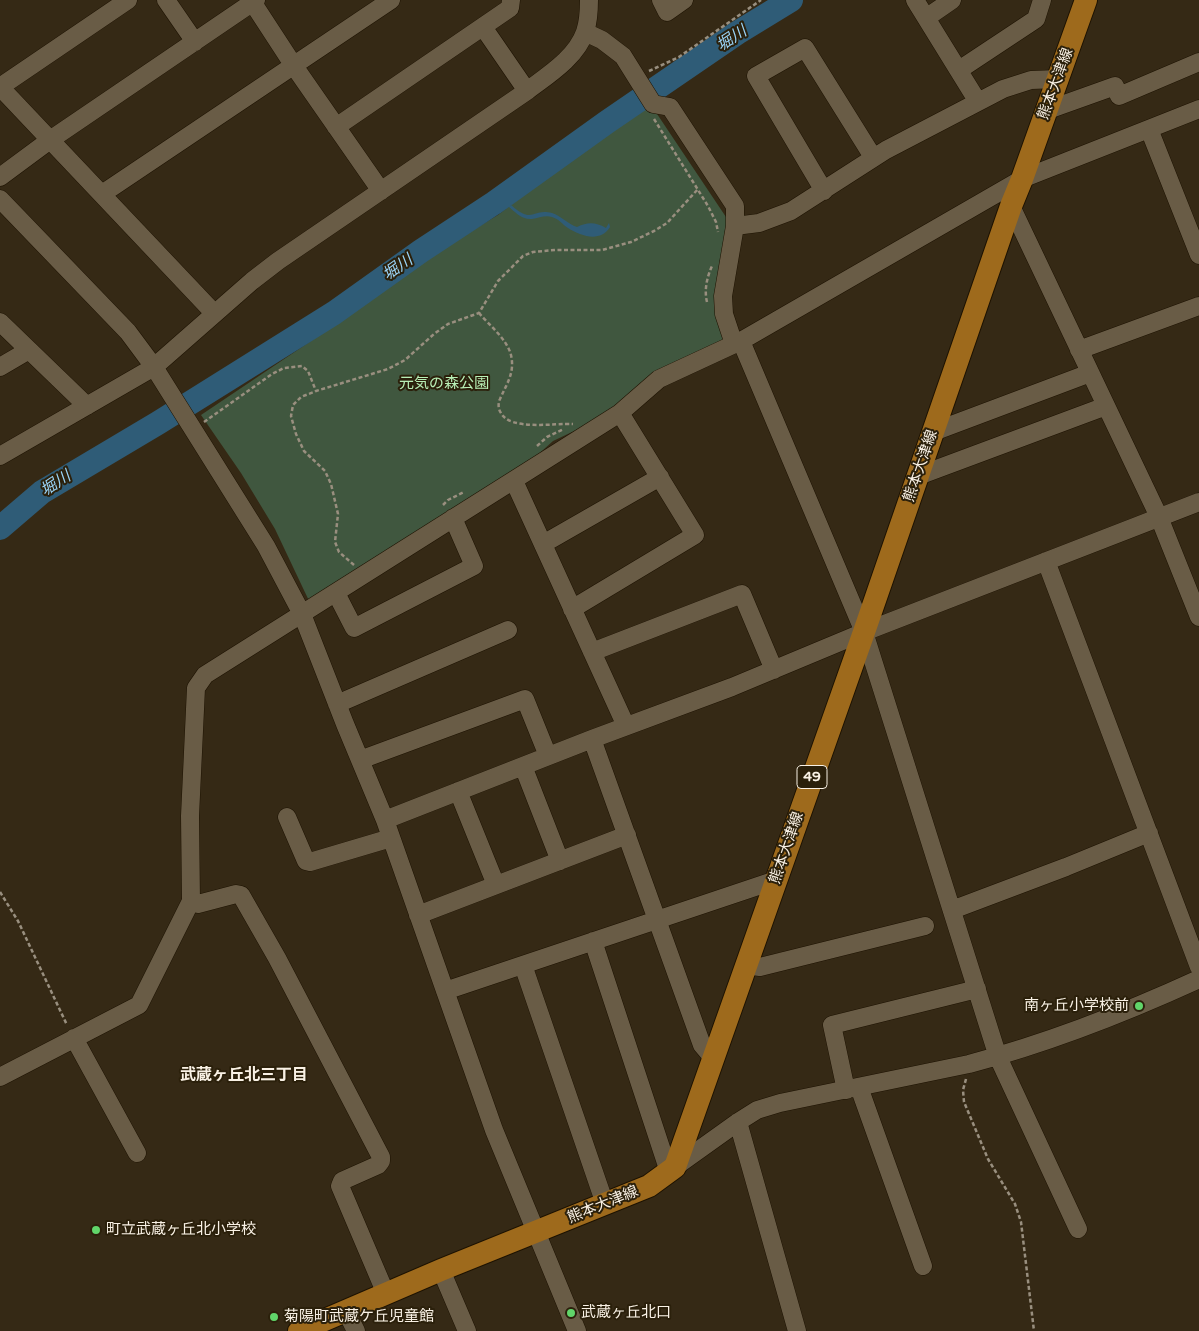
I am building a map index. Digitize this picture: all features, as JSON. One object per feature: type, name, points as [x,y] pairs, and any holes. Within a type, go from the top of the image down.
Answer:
[{"type":"main road","name":"熊本大津線","points":[[299,1331],[441,1270],[649,1186],[672,1170],[864,632],[1011,206],[1086,0]]},
{"type":"street","points":[[128,0],[0,87],[214,313]]},
{"type":"street","points":[[166,0],[196,42]]},
{"type":"street","points":[[102,194],[391,0]]},
{"type":"street","points":[[336,127],[483,28],[510,8],[511,0]]},
{"type":"street","points":[[0,456],[154,367],[214,313],[278,261],[527,91],[559,67],[585,32],[589,0]]},
{"type":"street","points":[[661,0],[667,12],[684,0]]},
{"type":"street","points":[[915,0],[978,102]]},
{"type":"street","points":[[926,18],[952,0]]},
{"type":"street","points":[[958,70],[1036,19],[1042,0]]},
{"type":"street","points":[[0,177],[50,140],[254,1],[294,66],[381,191]]},
{"type":"street","points":[[483,28],[527,91]]},
{"type":"street","points":[[585,32],[602,40],[623,56],[653,104],[670,107],[735,206],[735,226],[723,296],[724,314],[864,632],[998,1057],[1078,1229]]},
{"type":"street","points":[[824,191],[756,76],[804,48],[873,157]]},
{"type":"street","points":[[1045,111],[1115,86],[1118,96],[1199,62]]},
{"type":"street","points":[[735,226],[760,223],[791,211],[873,157],[1003,89],[1031,80],[1058,79]]},
{"type":"street","points":[[0,1077],[139,1005],[191,901],[190,816],[196,688],[204,676],[336,593],[448,512],[514,481],[620,413],[659,379],[737,342],[1022,179],[1199,109]]},
{"type":"street","points":[[1150,128],[1199,255]]},
{"type":"street","points":[[0,199],[128,332],[154,367],[266,546],[302,614],[385,820],[494,1130],[577,1331]]},
{"type":"street","points":[[1011,206],[1160,517],[1199,617]]},
{"type":"street","points":[[1079,350],[1199,306]]},
{"type":"street","points":[[0,322],[87,406]]},
{"type":"street","points":[[0,367],[29,350]]},
{"type":"street","points":[[933,432],[1090,373]]},
{"type":"street","points":[[918,476],[1106,406]]},
{"type":"street","points":[[572,609],[695,535],[620,413]]},
{"type":"street","points":[[543,544],[660,477]]},
{"type":"street","points":[[514,481],[626,726]]},
{"type":"street","points":[[385,820],[774,670],[1046,560],[1199,502]]},
{"type":"street","points":[[336,593],[354,628],[474,566],[448,512]]},
{"type":"street","points":[[1046,560],[1199,966]]},
{"type":"street","points":[[592,652],[742,594],[774,670]]},
{"type":"street","points":[[337,704],[508,630]]},
{"type":"street","points":[[360,760],[526,699],[548,756]]},
{"type":"street","points":[[592,739],[702,1045],[713,1058]]},
{"type":"street","points":[[523,766],[560,861]]},
{"type":"street","points":[[458,792],[496,885]]},
{"type":"street","points":[[287,817],[306,861],[310,862],[391,838]]},
{"type":"street","points":[[952,910],[1066,868],[1150,833]]},
{"type":"street","points":[[418,915],[627,835]]},
{"type":"street","points":[[445,991],[776,880]]},
{"type":"street","points":[[191,901],[198,904],[236,894],[242,895],[277,958],[380,1157],[381,1161],[378,1165],[342,1181],[340,1186],[386,1294]]},
{"type":"street","points":[[746,965],[760,967],[925,926]]},
{"type":"street","points":[[593,941],[672,1170],[757,1110],[780,1103],[998,1057],[1140,1006],[1199,979]]},
{"type":"street","points":[[523,964],[606,1204]]},
{"type":"street","points":[[923,1266],[853,1088],[832,1025],[977,989]]},
{"type":"street","points":[[74,1038],[137,1153]]},
{"type":"street","points":[[738,1122],[797,1331]]},
{"type":"street","points":[[441,1270],[467,1331]]},
{"type":"street","points":[[346,1311],[356,1331]]},
{"type":"path","points":[[647,72],[680,58],[761,0]]},
{"type":"path","points":[[653,104],[648,110],[708,206],[716,222],[719,238]]},
{"type":"path","points":[[358,568],[339,552],[335,542],[338,514],[331,484],[324,471],[304,451],[296,434],[291,416],[293,405],[301,397],[388,369],[405,360],[448,324],[479,312],[498,281],[523,256],[533,252],[554,250],[602,250],[631,242],[667,223],[698,189]]},
{"type":"path","points":[[707,303],[705,294],[708,275],[712,266]]},
{"type":"path","points":[[479,312],[504,342],[510,354],[512,367],[510,380],[499,401],[499,411],[504,419],[516,424],[573,424]]},
{"type":"path","points":[[193,428],[272,374],[284,368],[302,366],[308,371],[316,391]]},
{"type":"path","points":[[532,450],[547,437],[580,420]]},
{"type":"path","points":[[448,512],[448,500],[465,492]]},
{"type":"path","points":[[0,892],[18,921],[74,1038]]},
{"type":"path","points":[[970,1064],[963,1090],[964,1102],[988,1159],[1015,1204],[1021,1222],[1034,1331]]},
{"type":"green space","name":"元気の森公園","points":[[649,102],[732,226],[731,342],[610,414],[553,441],[512,478],[311,605],[275,529],[241,473],[201,415],[311,341],[397,276],[498,215],[576,154]]},
{"type":"water","points":[[511,205],[524,214],[529,215],[540,212],[552,213],[577,227],[592,223],[606,228],[609,223],[610,227],[601,235],[590,237],[568,228],[552,217],[525,218],[508,206]]},
{"type":"waterway","name":"堀川","points":[[0,528],[42,492],[158,423],[334,313],[421,251],[494,203],[607,122],[737,33],[791,0]]},
{"type":"place","name":"南ヶ丘小学校前","points":[[1139,1006]]},
{"type":"place","name":"町立武蔵ヶ丘北小学校","points":[[96,1230]]},
{"type":"place","name":"武蔵ヶ丘北口","points":[[571,1313]]},
{"type":"place","name":"菊陽町武蔵ケ丘児童館","points":[[274,1317]]},
{"type":"district","name":"武蔵ヶ丘北三丁目","points":[[244,1076]]}]
